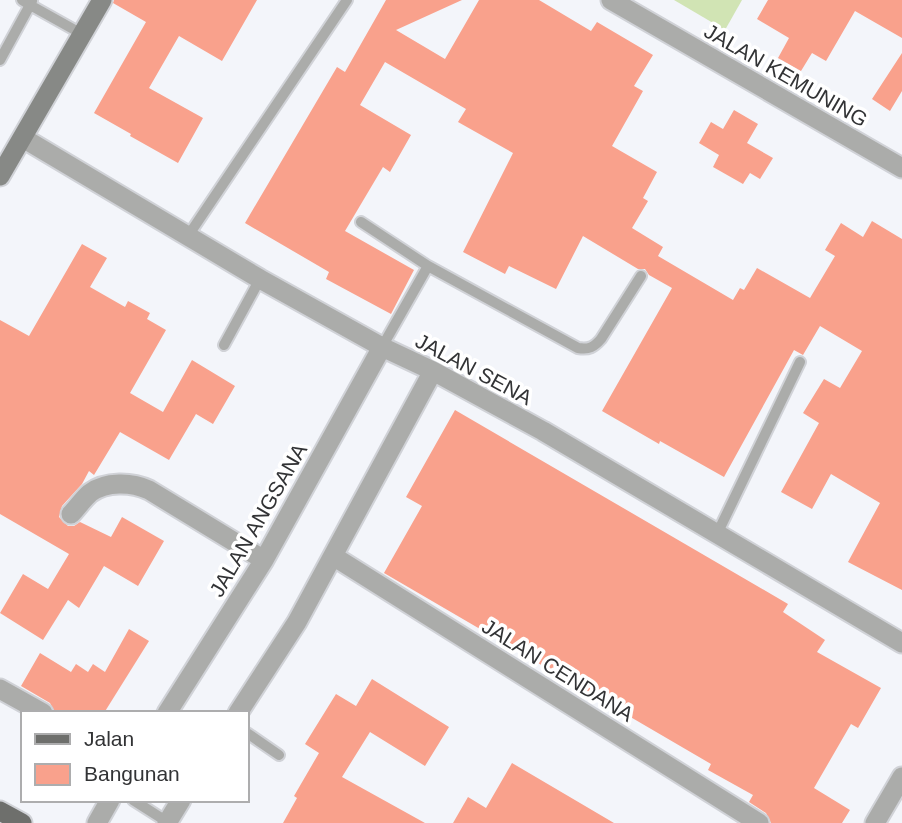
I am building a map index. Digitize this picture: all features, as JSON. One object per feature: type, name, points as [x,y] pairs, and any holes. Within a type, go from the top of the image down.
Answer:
[{"type":"main road","points":[[0,176],[102,0]]},
{"type":"main road","points":[[0,811],[22,823]]},
{"type":"street","name":"JALAN KEMUNING","points":[[611,0],[902,168]]},
{"type":"street","name":"JALAN SENA","points":[[23,138],[260,279],[382,347],[543,430],[902,643]]},
{"type":"street","name":"JALAN ANGSANA","points":[[168,711],[264,560],[382,347]]},
{"type":"street","points":[[239,711],[297,622],[433,372]]},
{"type":"street","points":[[71,514],[90,493],[104,486],[137,485],[264,560]]},
{"type":"street","name":"JALAN CENDANA","points":[[333,556],[759,823]]},
{"type":"street","points":[[0,689],[39,711]]},
{"type":"street","points":[[875,823],[902,777]]},
{"type":"street","points":[[97,823],[109,802]]},
{"type":"street","points":[[168,823],[180,802]]},
{"type":"lane","points":[[188,236],[346,0]]},
{"type":"lane","points":[[0,60],[28,2],[82,34]]},
{"type":"lane","points":[[361,222],[428,266],[578,348],[594,347],[641,276]]},
{"type":"lane","points":[[382,347],[428,266]]},
{"type":"lane","points":[[224,345],[260,279]]},
{"type":"lane","points":[[717,534],[800,362]]},
{"type":"lane","points":[[248,734],[279,755]]},
{"type":"lane","points":[[136,802],[168,823]]},
{"type":"green space","points":[[674,0],[742,0],[725,30]]},
{"type":"building","points":[[114,0],[257,0],[222,61],[179,36],[149,88],[203,118],[178,163],[94,113],[146,22],[113,3]]},
{"type":"building","points":[[386,0],[462,0],[396,30],[445,59],[479,0],[539,0],[591,31],[597,22],[653,55],[634,86],[643,91],[612,146],[657,172],[643,198],[648,201],[632,228],[663,247],[658,256],[733,300],[740,288],[744,290],[757,268],[810,298],[835,256],[825,250],[841,223],[863,237],[872,221],[902,239],[902,590],[848,562],[880,503],[831,474],[812,509],[781,492],[819,423],[803,413],[824,379],[840,388],[862,351],[820,326],[803,355],[794,350],[724,477],[602,411],[672,288],[649,275],[645,269],[638,269],[583,236],[556,289],[509,266],[505,274],[463,252],[513,153],[458,122],[466,109],[385,62],[360,105],[411,135],[390,172],[383,167],[345,231],[414,270],[391,314],[326,279],[329,272],[245,223],[337,67],[345,72]]},
{"type":"building","points":[[768,0],[902,0],[902,38],[855,11],[826,61],[812,53],[801,71],[778,58],[789,38],[757,19]]},
{"type":"building","points":[[902,53],[902,91],[890,111],[872,99]]},
{"type":"building","points":[[734,110],[758,124],[747,143],[773,158],[760,179],[750,173],[743,184],[713,167],[719,155],[699,143],[711,122],[723,129]]},
{"type":"building","points":[[82,244],[107,258],[90,287],[125,307],[128,301],[150,313],[147,319],[166,330],[130,393],[163,412],[192,360],[235,386],[213,424],[196,414],[169,460],[120,432],[94,475],[89,471],[82,484],[62,506],[59,517],[68,526],[80,522],[111,537],[122,517],[164,541],[138,586],[104,566],[79,608],[68,600],[43,640],[0,613],[23,574],[48,589],[69,554],[0,514],[0,320],[29,336]]},
{"type":"building","points":[[455,410],[788,604],[783,612],[825,640],[817,652],[881,688],[858,728],[851,724],[814,788],[850,810],[842,823],[771,823],[766,813],[749,802],[753,795],[708,770],[711,764],[384,573],[422,506],[406,497]]},
{"type":"building","points":[[129,629],[149,641],[105,711],[54,711],[50,703],[21,686],[40,653],[71,672],[76,664],[88,672],[93,664],[105,672]]},
{"type":"building","points":[[372,679],[449,727],[425,766],[370,732],[342,777],[425,823],[283,823],[297,798],[294,796],[319,753],[305,744],[336,694],[356,706]]},
{"type":"building","points":[[512,763],[614,823],[453,823],[468,797],[486,808]]}]
